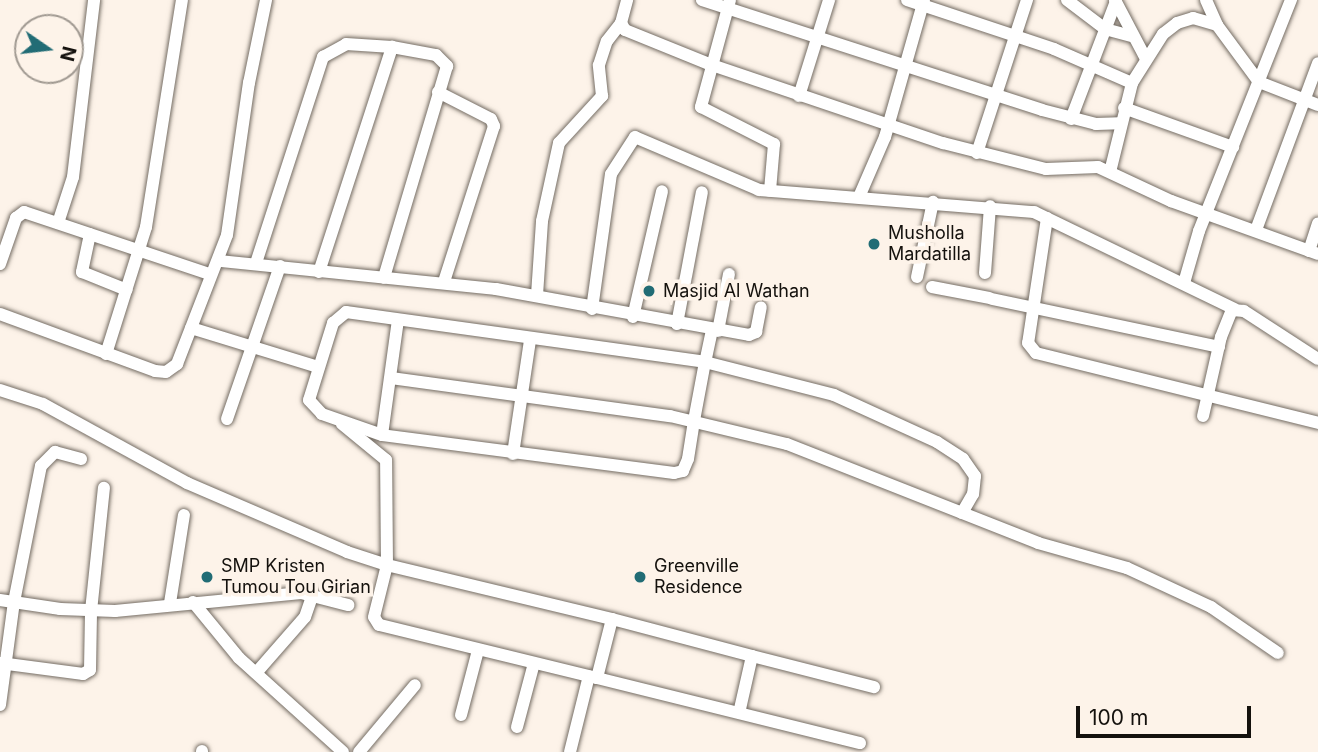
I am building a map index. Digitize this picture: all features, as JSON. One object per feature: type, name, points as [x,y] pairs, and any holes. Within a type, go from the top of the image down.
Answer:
[{"type":"street","points":[[58,223],[73,177],[94,0]]},
{"type":"street","points":[[106,354],[140,251],[163,133],[182,0]]},
{"type":"street","points":[[0,314],[106,354],[166,372],[181,356],[209,274],[220,261],[266,0]]},
{"type":"street","points":[[537,295],[542,221],[559,144],[602,96],[599,72],[603,52],[621,23],[627,0]]},
{"type":"street","points":[[702,0],[728,5],[997,97],[1100,125],[1119,123]]},
{"type":"street","points":[[799,96],[829,0]]},
{"type":"street","points":[[907,0],[923,2],[1016,35],[1132,83]]},
{"type":"street","points":[[977,153],[1027,0]]},
{"type":"street","points":[[1067,0],[1105,29],[1132,36]]},
{"type":"street","points":[[1206,0],[1217,25],[1259,82],[1318,105]]},
{"type":"street","points":[[1184,283],[1207,211],[1291,0]]},
{"type":"street","points":[[1072,119],[1115,1]]},
{"type":"street","points":[[1115,1],[1146,59]]},
{"type":"street","points":[[859,197],[888,123],[923,2]]},
{"type":"street","points":[[728,5],[709,64],[701,107],[774,144],[770,191]]},
{"type":"street","points":[[1110,172],[1119,123],[1132,83],[1166,31],[1177,23],[1194,18],[1217,25]]},
{"type":"street","points":[[621,23],[625,30],[799,96],[977,153],[1046,169],[1083,164],[1110,172],[1171,201],[1207,211],[1314,252],[1318,223]]},
{"type":"street","points":[[256,263],[323,57],[346,44],[391,47],[446,60],[384,278]]},
{"type":"street","points":[[319,272],[391,47]]},
{"type":"street","points":[[1256,230],[1301,100],[1318,63]]},
{"type":"street","points":[[439,92],[491,119],[494,126],[444,282]]},
{"type":"street","points":[[1124,108],[1233,147]]},
{"type":"street","points":[[592,309],[611,174],[635,137],[736,182],[770,191],[1028,211],[1235,309],[1318,359]]},
{"type":"street","points":[[633,317],[662,191]]},
{"type":"street","points":[[677,324],[702,192]]},
{"type":"street","points":[[917,277],[933,202]]},
{"type":"street","points":[[985,273],[990,206]]},
{"type":"street","points":[[0,264],[3,247],[19,214],[58,223],[209,274]]},
{"type":"street","points":[[1047,218],[1028,342],[1035,353],[1318,423]]},
{"type":"street","points":[[90,234],[82,272],[127,290]]},
{"type":"street","points":[[220,261],[444,282],[537,295],[633,317],[753,335],[761,307]]},
{"type":"street","points":[[227,419],[280,266]]},
{"type":"street","points":[[340,422],[382,435],[513,454],[674,473],[683,471],[705,362],[729,274]]},
{"type":"street","points":[[932,287],[1219,347]]},
{"type":"street","points":[[1203,416],[1219,347],[1235,309]]},
{"type":"street","points":[[860,743],[379,625],[374,617],[387,565],[386,460],[340,422],[310,404],[318,367],[339,314],[705,362],[834,395],[937,442],[963,459],[975,476],[973,494],[962,513]]},
{"type":"street","points":[[382,435],[398,320]]},
{"type":"street","points":[[191,328],[318,367]]},
{"type":"street","points":[[513,454],[530,341]]},
{"type":"street","points":[[391,378],[694,421],[787,444],[1038,543],[1127,568],[1176,589],[1234,621],[1278,653]]},
{"type":"street","points":[[0,390],[43,404],[187,483],[347,552],[387,565],[612,619],[874,687]]},
{"type":"street","points":[[0,705],[3,664],[14,602],[45,458],[55,452],[81,460]]},
{"type":"street","points":[[3,664],[87,673],[92,665],[91,611],[104,488]]},
{"type":"street","points":[[170,603],[184,515]]},
{"type":"street","points":[[0,600],[91,611],[313,594],[348,605]]},
{"type":"street","points":[[256,673],[305,617],[313,594]]},
{"type":"street","points":[[193,602],[256,673],[343,752]]},
{"type":"street","points":[[570,752],[612,619]]},
{"type":"street","points":[[461,715],[478,650]]},
{"type":"street","points":[[739,713],[752,656]]},
{"type":"street","points":[[517,727],[534,663]]},
{"type":"street","points":[[359,752],[415,685]]},
{"type":"place","name":"Musholla Mardatilla","points":[[874,244]]},
{"type":"place","name":"Masjid Al Wathan","points":[[649,291]]},
{"type":"place","name":"SMP Kristen Tumou Tou Girian","points":[[207,577]]},
{"type":"place","name":"Greenville Residence","points":[[640,577]]}]
